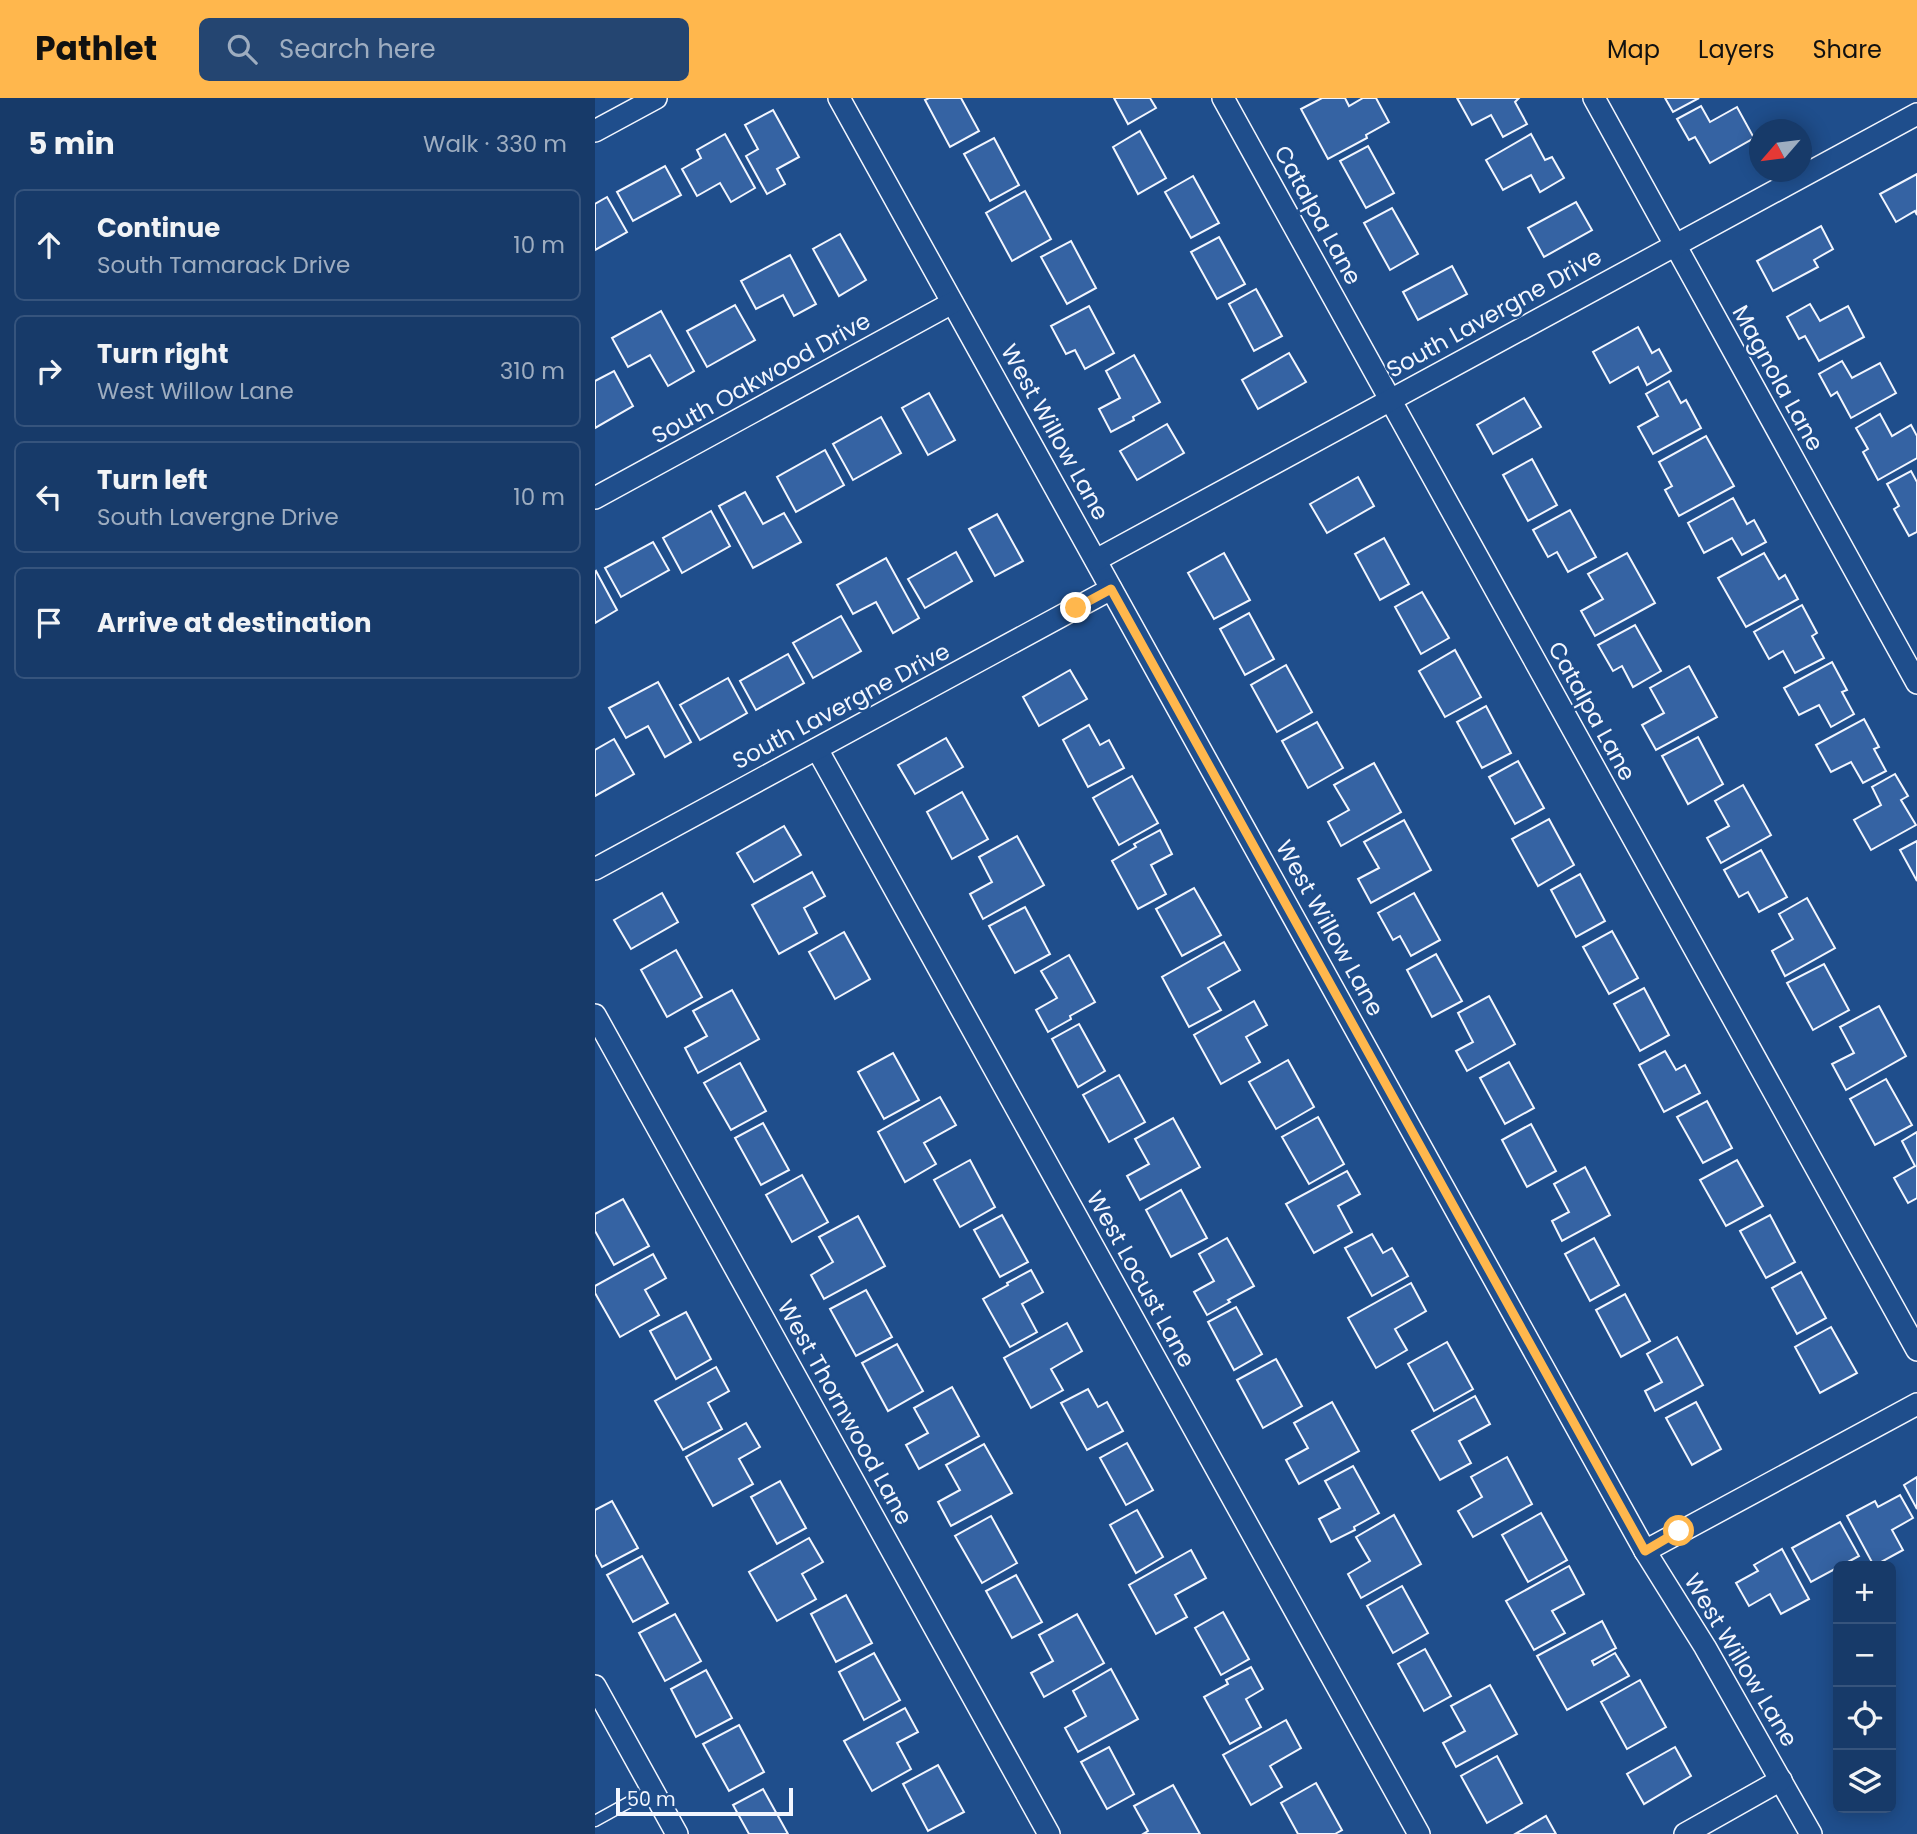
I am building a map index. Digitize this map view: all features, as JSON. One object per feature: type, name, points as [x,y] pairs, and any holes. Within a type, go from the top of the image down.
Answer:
[{"type":"street","points":[[595,131],[656,98]]},
{"type":"street","name":"West Willow Lane","points":[[839,98],[1645,1551],[1705,1647],[1811,1834]]},
{"type":"street","name":"Catalpa Lane","points":[[1223,98],[1917,1350]]},
{"type":"street","name":"Magnola Lane","points":[[1594,98],[1917,683]]},
{"type":"street","name":"South Lavergne Drive","points":[[1096,560],[1917,114]]},
{"type":"street","name":"South Oakwood Drive","points":[[595,498],[953,303]]},
{"type":"street","name":"South Lavergne Drive","points":[[595,869],[1111,589]]},
{"type":"street","name":"West Locust Lane","points":[[817,748],[1419,1834]]},
{"type":"street","name":"West Thornwood Lane","points":[[595,1015],[1049,1834]]},
{"type":"street","points":[[1645,1551],[1917,1404]]},
{"type":"street","points":[[595,1685],[677,1834]]},
{"type":"street","points":[[1685,1834],[1781,1780]]},
{"type":"lane","points":[[595,1821],[653,1789]]},
{"type":"building","points":[[961,98],[979,131],[950,147],[925,100]]},
{"type":"building","points":[[1114,98],[1150,98],[1156,108],[1128,124]]},
{"type":"building","points":[[1322,98],[1345,98],[1349,106],[1363,98],[1376,98],[1389,122],[1366,135],[1367,138],[1328,159],[1301,109]]},
{"type":"building","points":[[1457,98],[1519,98],[1515,102],[1527,124],[1503,137],[1491,115],[1472,125]]},
{"type":"building","points":[[1665,98],[1699,98],[1673,112]]},
{"type":"building","points":[[1701,106],[1710,122],[1737,107],[1749,129],[1749,141],[1710,163],[1695,137],[1689,140],[1677,119]]},
{"type":"building","points":[[773,110],[799,157],[777,169],[785,184],[767,194],[746,156],[758,149],[745,125]]},
{"type":"building","points":[[1140,131],[1166,178],[1138,194],[1113,147]]},
{"type":"building","points":[[725,134],[755,188],[731,202],[720,183],[697,196],[682,169],[701,158],[697,150]]},
{"type":"building","points":[[1531,134],[1545,160],[1552,157],[1564,178],[1540,192],[1531,175],[1503,190],[1486,160]]},
{"type":"building","points":[[994,138],[1019,185],[990,201],[964,154]]},
{"type":"building","points":[[1368,146],[1394,193],[1366,208],[1340,161]]},
{"type":"building","points":[[665,166],[681,195],[633,221],[617,192]]},
{"type":"building","points":[[1917,174],[1917,215],[1915,211],[1896,222],[1880,194]]},
{"type":"building","points":[[1193,176],[1219,223],[1191,238],[1165,192]]},
{"type":"building","points":[[1025,191],[1051,239],[1012,261],[986,213]]},
{"type":"building","points":[[607,197],[627,232],[595,250],[595,204]]},
{"type":"building","points":[[1576,202],[1592,230],[1544,257],[1528,228]]},
{"type":"building","points":[[1392,208],[1418,254],[1390,270],[1364,223]]},
{"type":"building","points":[[1821,226],[1833,249],[1814,260],[1818,267],[1773,291],[1757,261]]},
{"type":"building","points":[[840,234],[866,280],[839,296],[813,249]]},
{"type":"building","points":[[1219,237],[1245,284],[1217,299],[1191,252]]},
{"type":"building","points":[[1071,241],[1096,288],[1067,304],[1041,257]]},
{"type":"building","points":[[790,255],[816,304],[794,316],[783,295],[756,309],[741,281]]},
{"type":"building","points":[[1452,266],[1467,294],[1418,320],[1403,292]]},
{"type":"building","points":[[1256,289],[1282,336],[1254,351],[1229,304]]},
{"type":"building","points":[[1810,304],[1820,321],[1848,306],[1864,337],[1819,361],[1805,336],[1799,339],[1787,317]]},
{"type":"building","points":[[735,305],[755,340],[707,367],[687,331]]},
{"type":"building","points":[[1089,306],[1114,353],[1085,369],[1075,350],[1066,354],[1051,326]]},
{"type":"building","points":[[661,311],[694,371],[668,386],[650,355],[628,367],[612,338]]},
{"type":"building","points":[[1638,327],[1652,353],[1659,349],[1671,371],[1647,385],[1638,367],[1610,383],[1593,352]]},
{"type":"building","points":[[1289,353],[1306,382],[1258,409],[1242,380]]},
{"type":"building","points":[[1134,355],[1160,402],[1111,432],[1099,409],[1120,398],[1106,371]]},
{"type":"building","points":[[1842,361],[1852,378],[1880,363],[1896,393],[1851,418],[1837,392],[1831,396],[1819,374]]},
{"type":"building","points":[[614,371],[633,406],[595,428],[595,381]]},
{"type":"building","points":[[1669,381],[1681,403],[1686,400],[1701,428],[1653,454],[1638,427],[1658,416],[1646,394]]},
{"type":"building","points":[[929,393],[955,440],[928,455],[902,408]]},
{"type":"building","points":[[1524,398],[1541,427],[1493,454],[1477,425]]},
{"type":"building","points":[[1880,414],[1892,436],[1911,425],[1917,436],[1917,458],[1878,480],[1863,452],[1868,449],[1856,428]]},
{"type":"building","points":[[881,417],[901,453],[853,480],[833,444]]},
{"type":"building","points":[[1167,424],[1184,453],[1137,480],[1120,451]]},
{"type":"building","points":[[1706,436],[1734,486],[1679,516],[1665,490],[1672,486],[1659,462]]},
{"type":"building","points":[[825,450],[844,485],[796,512],[777,477]]},
{"type":"building","points":[[1532,459],[1557,505],[1528,521],[1503,475]]},
{"type":"building","points":[[1911,471],[1917,482],[1917,532],[1909,536],[1894,509],[1899,506],[1887,484]]},
{"type":"building","points":[[1358,477],[1374,506],[1327,533],[1310,504]]},
{"type":"building","points":[[745,492],[763,524],[784,513],[801,542],[753,568],[719,506]]},
{"type":"building","points":[[1733,498],[1747,524],[1754,520],[1766,542],[1742,555],[1732,538],[1704,553],[1688,523]]},
{"type":"building","points":[[1570,510],[1596,557],[1568,572],[1557,552],[1548,557],[1533,530]]},
{"type":"building","points":[[711,511],[730,546],[682,573],[663,538]]},
{"type":"building","points":[[997,514],[1023,561],[995,576],[969,529]]},
{"type":"building","points":[[1384,538],[1409,584],[1380,600],[1355,554]]},
{"type":"building","points":[[653,542],[669,570],[621,597],[605,568]]},
{"type":"building","points":[[956,552],[972,581],[925,608],[908,579]]},
{"type":"building","points":[[1224,553],[1250,600],[1214,619],[1188,573]]},
{"type":"building","points":[[1627,553],[1655,603],[1595,636],[1581,611],[1603,599],[1588,574]]},
{"type":"building","points":[[1764,553],[1779,579],[1785,575],[1798,599],[1746,627],[1718,578]]},
{"type":"building","points":[[886,558],[919,618],[893,633],[876,602],[853,614],[837,585]]},
{"type":"building","points":[[595,572],[617,610],[595,623]]},
{"type":"building","points":[[1422,592],[1449,638],[1421,654],[1395,607]]},
{"type":"building","points":[[1802,605],[1817,633],[1812,636],[1824,658],[1795,673],[1783,651],[1769,659],[1754,632]]},
{"type":"building","points":[[1249,613],[1274,659],[1245,675],[1220,629]]},
{"type":"building","points":[[841,616],[861,651],[813,678],[793,643]]},
{"type":"building","points":[[1635,625],[1661,671],[1633,687],[1622,666],[1613,671],[1598,645]]},
{"type":"building","points":[[1455,650],[1481,697],[1445,717],[1419,671]]},
{"type":"building","points":[[788,654],[804,683],[756,710],[740,681]]},
{"type":"building","points":[[1832,662],[1847,690],[1842,692],[1854,714],[1831,727],[1819,705],[1799,715],[1784,688]]},
{"type":"building","points":[[1286,665],[1312,712],[1277,732],[1251,685]]},
{"type":"building","points":[[1689,666],[1717,717],[1656,750],[1642,725],[1664,713],[1650,688]]},
{"type":"building","points":[[1070,670],[1087,699],[1039,726],[1023,697]]},
{"type":"building","points":[[728,678],[747,713],[700,740],[680,705]]},
{"type":"building","points":[[658,682],[691,742],[665,757],[648,726],[626,738],[609,708]]},
{"type":"building","points":[[1486,706],[1511,753],[1482,768],[1457,722]]},
{"type":"building","points":[[1864,719],[1879,747],[1874,749],[1886,771],[1863,783],[1851,762],[1831,772],[1816,745]]},
{"type":"building","points":[[1317,722],[1343,768],[1308,788],[1282,741]]},
{"type":"building","points":[[1089,725],[1100,745],[1109,740],[1124,768],[1088,787],[1063,740]]},
{"type":"building","points":[[1698,737],[1723,784],[1688,804],[1662,756]]},
{"type":"building","points":[[946,738],[963,767],[915,794],[898,765]]},
{"type":"building","points":[[614,739],[634,774],[595,796],[595,750]]},
{"type":"building","points":[[1518,761],[1544,808],[1515,824],[1489,777]]},
{"type":"building","points":[[1374,763],[1401,812],[1341,846],[1328,822],[1349,810],[1334,785]]},
{"type":"building","points":[[1895,774],[1908,796],[1901,800],[1916,825],[1871,850],[1854,820],[1881,805],[1872,787]]},
{"type":"building","points":[[1132,776],[1158,823],[1119,845],[1093,798]]},
{"type":"building","points":[[1743,785],[1771,835],[1721,863],[1707,838],[1729,826],[1715,801]]},
{"type":"building","points":[[962,792],[988,839],[952,859],[927,812]]},
{"type":"building","points":[[1549,819],[1574,865],[1538,886],[1512,839]]},
{"type":"building","points":[[1404,820],[1431,870],[1371,903],[1358,879],[1379,868],[1364,842]]},
{"type":"building","points":[[784,826],[801,855],[754,882],[737,853]]},
{"type":"building","points":[[1160,830],[1172,854],[1151,865],[1166,894],[1138,909],[1112,861],[1136,847],[1134,844]]},
{"type":"building","points":[[1017,836],[1044,885],[983,919],[970,894],[992,882],[979,857]]},
{"type":"building","points":[[1917,841],[1917,881],[1900,850]]},
{"type":"building","points":[[1761,850],[1787,897],[1759,912],[1748,892],[1739,897],[1724,870]]},
{"type":"building","points":[[812,872],[825,896],[804,908],[817,933],[779,954],[752,905]]},
{"type":"building","points":[[1580,874],[1605,921],[1576,937],[1551,890]]},
{"type":"building","points":[[1194,888],[1221,935],[1182,956],[1156,909]]},
{"type":"building","points":[[662,893],[678,922],[631,949],[614,920]]},
{"type":"building","points":[[1414,893],[1440,940],[1411,956],[1400,936],[1393,940],[1378,913]]},
{"type":"building","points":[[1807,898],[1835,948],[1785,976],[1772,951],[1793,939],[1779,914]]},
{"type":"building","points":[[1025,907],[1050,954],[1015,973],[989,926]]},
{"type":"building","points":[[1612,931],[1638,978],[1609,994],[1583,947]]},
{"type":"building","points":[[844,932],[870,979],[835,999],[809,952]]},
{"type":"building","points":[[1224,942],[1240,970],[1208,988],[1221,1010],[1189,1027],[1162,977]]},
{"type":"building","points":[[676,950],[702,997],[667,1017],[641,970]]},
{"type":"building","points":[[1436,954],[1462,1001],[1432,1017],[1407,970]]},
{"type":"building","points":[[1069,955],[1095,1002],[1048,1032],[1036,1010],[1057,998],[1041,971]]},
{"type":"building","points":[[1824,964],[1849,1010],[1813,1030],[1787,983]]},
{"type":"building","points":[[1644,988],[1669,1035],[1640,1051],[1614,1004]]},
{"type":"building","points":[[732,990],[759,1039],[698,1073],[685,1048],[707,1036],[693,1011]]},
{"type":"building","points":[[1489,996],[1515,1044],[1467,1071],[1456,1051],[1473,1042],[1458,1013]]},
{"type":"building","points":[[1254,1001],[1267,1025],[1246,1037],[1260,1062],[1221,1084],[1194,1035]]},
{"type":"building","points":[[1879,1006],[1906,1056],[1846,1090],[1832,1064],[1854,1053],[1840,1027]]},
{"type":"building","points":[[1079,1024],[1105,1071],[1078,1087],[1052,1039]]},
{"type":"building","points":[[1665,1051],[1676,1070],[1685,1065],[1700,1093],[1664,1112],[1639,1065]]},
{"type":"building","points":[[893,1053],[919,1100],[884,1119],[858,1072]]},
{"type":"building","points":[[1288,1060],[1314,1107],[1276,1129],[1249,1082]]},
{"type":"building","points":[[1509,1062],[1534,1108],[1505,1124],[1480,1078]]},
{"type":"building","points":[[740,1063],[766,1111],[731,1130],[704,1083]]},
{"type":"building","points":[[1119,1075],[1145,1122],[1109,1142],[1083,1095]]},
{"type":"building","points":[[1886,1079],[1912,1125],[1875,1145],[1850,1099]]},
{"type":"building","points":[[940,1097],[956,1125],[924,1143],[936,1164],[905,1182],[878,1132]]},
{"type":"building","points":[[1707,1101],[1732,1148],[1703,1163],[1677,1117]]},
{"type":"building","points":[[1318,1117],[1344,1164],[1309,1184],[1282,1137]]},
{"type":"building","points":[[1173,1118],[1200,1167],[1140,1200],[1127,1176],[1149,1164],[1135,1139]]},
{"type":"building","points":[[763,1123],[789,1170],[761,1185],[735,1138]]},
{"type":"building","points":[[1531,1124],[1556,1171],[1527,1187],[1502,1140]]},
{"type":"building","points":[[1917,1132],[1917,1198],[1908,1203],[1894,1178],[1915,1166],[1902,1141]]},
{"type":"building","points":[[970,1160],[995,1207],[960,1227],[934,1180]]},
{"type":"building","points":[[1737,1160],[1763,1206],[1726,1226],[1700,1180]]},
{"type":"building","points":[[1585,1167],[1610,1215],[1562,1241],[1552,1221],[1569,1212],[1554,1184]]},
{"type":"building","points":[[1347,1171],[1360,1194],[1338,1206],[1352,1232],[1314,1253],[1286,1204]]},
{"type":"building","points":[[802,1175],[828,1222],[792,1242],[766,1195]]},
{"type":"building","points":[[1181,1190],[1207,1238],[1171,1257],[1146,1210]]},
{"type":"building","points":[[623,1199],[649,1246],[614,1265],[595,1231],[595,1214]]},
{"type":"building","points":[[1002,1215],[1028,1262],[1000,1277],[974,1230]]},
{"type":"building","points":[[1770,1215],[1795,1262],[1766,1278],[1740,1231]]},
{"type":"building","points":[[858,1216],[885,1266],[824,1299],[811,1275],[833,1262],[819,1237]]},
{"type":"building","points":[[1372,1234],[1383,1253],[1392,1248],[1408,1276],[1372,1296],[1345,1248]]},
{"type":"building","points":[[1227,1238],[1254,1286],[1207,1315],[1194,1292],[1214,1281],[1199,1254]]},
{"type":"building","points":[[1594,1238],[1619,1285],[1590,1301],[1565,1254]]},
{"type":"building","points":[[653,1254],[666,1278],[645,1290],[659,1315],[620,1337],[595,1293],[595,1286]]},
{"type":"building","points":[[1031,1270],[1043,1292],[1022,1304],[1037,1332],[1010,1347],[983,1299]]},
{"type":"building","points":[[1801,1272],[1826,1318],[1797,1334],[1772,1288]]},
{"type":"building","points":[[1411,1283],[1426,1311],[1395,1329],[1407,1350],[1376,1368],[1348,1318]]},
{"type":"building","points":[[866,1290],[892,1337],[856,1356],[830,1309]]},
{"type":"building","points":[[1625,1294],[1650,1341],[1621,1357],[1596,1310]]},
{"type":"building","points":[[1236,1307],[1262,1354],[1234,1370],[1208,1322]]},
{"type":"building","points":[[686,1312],[711,1359],[676,1379],[650,1331]]},
{"type":"building","points":[[1067,1323],[1082,1351],[1051,1369],[1063,1390],[1031,1408],[1004,1358]]},
{"type":"building","points":[[1831,1327],[1857,1373],[1820,1393],[1795,1347]]},
{"type":"building","points":[[1677,1337],[1703,1385],[1655,1411],[1645,1391],[1662,1382],[1647,1354]]},
{"type":"building","points":[[1447,1342],[1473,1389],[1434,1411],[1408,1364]]},
{"type":"building","points":[[897,1344],[923,1391],[888,1411],[862,1363]]},
{"type":"building","points":[[1276,1359],[1302,1406],[1263,1428],[1237,1380]]},
{"type":"building","points":[[716,1367],[729,1391],[708,1403],[722,1429],[683,1450],[655,1401]]},
{"type":"building","points":[[952,1387],[979,1436],[919,1469],[906,1445],[928,1433],[914,1408]]},
{"type":"building","points":[[1088,1389],[1098,1407],[1107,1402],[1123,1431],[1087,1450],[1061,1403]]},
{"type":"building","points":[[1475,1396],[1490,1424],[1459,1441],[1471,1463],[1440,1480],[1412,1431]]},
{"type":"building","points":[[1332,1402],[1359,1451],[1299,1484],[1286,1460],[1308,1448],[1294,1423]]},
{"type":"building","points":[[1696,1402],[1721,1449],[1692,1465],[1666,1418]]},
{"type":"building","points":[[746,1423],[760,1447],[739,1459],[753,1484],[713,1506],[686,1457]]},
{"type":"building","points":[[1127,1443],[1153,1490],[1126,1505],[1100,1458]]},
{"type":"building","points":[[984,1444],[1012,1493],[951,1526],[938,1502],[960,1490],[946,1465]]},
{"type":"building","points":[[1507,1457],[1532,1504],[1473,1537],[1458,1511],[1482,1497],[1471,1477]]},
{"type":"building","points":[[1353,1466],[1379,1513],[1354,1527],[1355,1530],[1331,1542],[1319,1519],[1340,1508],[1325,1481]]},
{"type":"building","points":[[1917,1477],[1917,1509],[1904,1485]]},
{"type":"building","points":[[780,1481],[806,1528],[777,1544],[751,1497]]},
{"type":"building","points":[[1900,1495],[1913,1518],[1892,1530],[1903,1550],[1883,1561],[1871,1561],[1847,1516],[1875,1501],[1878,1507]]},
{"type":"building","points":[[612,1501],[638,1548],[602,1567],[595,1554],[595,1510]]},
{"type":"building","points":[[1137,1510],[1163,1557],[1136,1573],[1110,1525]]},
{"type":"building","points":[[1541,1513],[1567,1560],[1528,1582],[1502,1535]]},
{"type":"building","points":[[1394,1515],[1421,1564],[1361,1598],[1348,1574],[1370,1561],[1356,1537]]},
{"type":"building","points":[[991,1516],[1017,1563],[982,1583],[955,1536]]},
{"type":"building","points":[[1840,1522],[1859,1556],[1850,1561],[1833,1561],[1833,1570],[1811,1582],[1792,1548]]},
{"type":"building","points":[[809,1538],[823,1562],[802,1574],[816,1599],[777,1621],[749,1572]]},
{"type":"building","points":[[1782,1549],[1809,1599],[1781,1614],[1770,1594],[1749,1606],[1736,1583],[1758,1571],[1754,1565]]},
{"type":"building","points":[[1191,1550],[1206,1578],[1175,1595],[1187,1617],[1156,1634],[1129,1585]]},
{"type":"building","points":[[642,1556],[668,1603],[633,1622],[607,1575]]},
{"type":"building","points":[[1569,1566],[1584,1594],[1552,1611],[1565,1633],[1534,1650],[1506,1601]]},
{"type":"building","points":[[1016,1575],[1042,1622],[1012,1638],[986,1591]]},
{"type":"building","points":[[1402,1586],[1428,1633],[1393,1653],[1367,1606]]},
{"type":"building","points":[[846,1595],[872,1643],[836,1662],[811,1614]]},
{"type":"building","points":[[1223,1612],[1249,1659],[1221,1675],[1195,1628]]},
{"type":"building","points":[[675,1614],[701,1661],[665,1681],[639,1633]]},
{"type":"building","points":[[1077,1614],[1104,1663],[1044,1697],[1031,1673],[1053,1661],[1039,1635]]},
{"type":"building","points":[[1602,1621],[1616,1648],[1592,1661],[1594,1665],[1615,1653],[1629,1676],[1567,1710],[1537,1656]]},
{"type":"building","points":[[1425,1649],[1451,1696],[1424,1711],[1398,1664]]},
{"type":"building","points":[[874,1653],[900,1700],[864,1720],[839,1672]]},
{"type":"building","points":[[1251,1667],[1263,1689],[1246,1699],[1261,1727],[1230,1744],[1204,1697],[1228,1684],[1226,1680]]},
{"type":"building","points":[[1111,1669],[1138,1719],[1078,1752],[1065,1728],[1086,1716],[1073,1691]]},
{"type":"building","points":[[706,1670],[732,1718],[696,1737],[671,1689]]},
{"type":"building","points":[[1640,1680],[1666,1727],[1627,1749],[1601,1702]]},
{"type":"building","points":[[1490,1685],[1517,1734],[1456,1767],[1443,1743],[1465,1731],[1451,1706]]},
{"type":"building","points":[[905,1708],[918,1732],[897,1743],[911,1769],[872,1791],[844,1741]]},
{"type":"building","points":[[1286,1720],[1301,1748],[1270,1766],[1282,1787],[1251,1805],[1223,1755]]},
{"type":"building","points":[[739,1725],[764,1772],[729,1791],[703,1744]]},
{"type":"building","points":[[1109,1747],[1134,1794],[1107,1809],[1081,1762]]},
{"type":"building","points":[[1675,1747],[1691,1776],[1644,1804],[1627,1774]]},
{"type":"building","points":[[1497,1756],[1522,1803],[1487,1823],[1461,1776]]},
{"type":"building","points":[[938,1765],[964,1812],[928,1831],[903,1784]]},
{"type":"building","points":[[1316,1783],[1342,1830],[1335,1834],[1298,1834],[1281,1803]]},
{"type":"building","points":[[1173,1785],[1200,1834],[1143,1834],[1148,1831],[1134,1806]]},
{"type":"building","points":[[763,1789],[788,1834],[749,1834],[733,1805]]},
{"type":"building","points":[[1546,1816],[1556,1834],[1515,1834]]},
{"type":"route","points":[[1076,608],[1111,589],[1645,1551],[1679,1531]]}]
